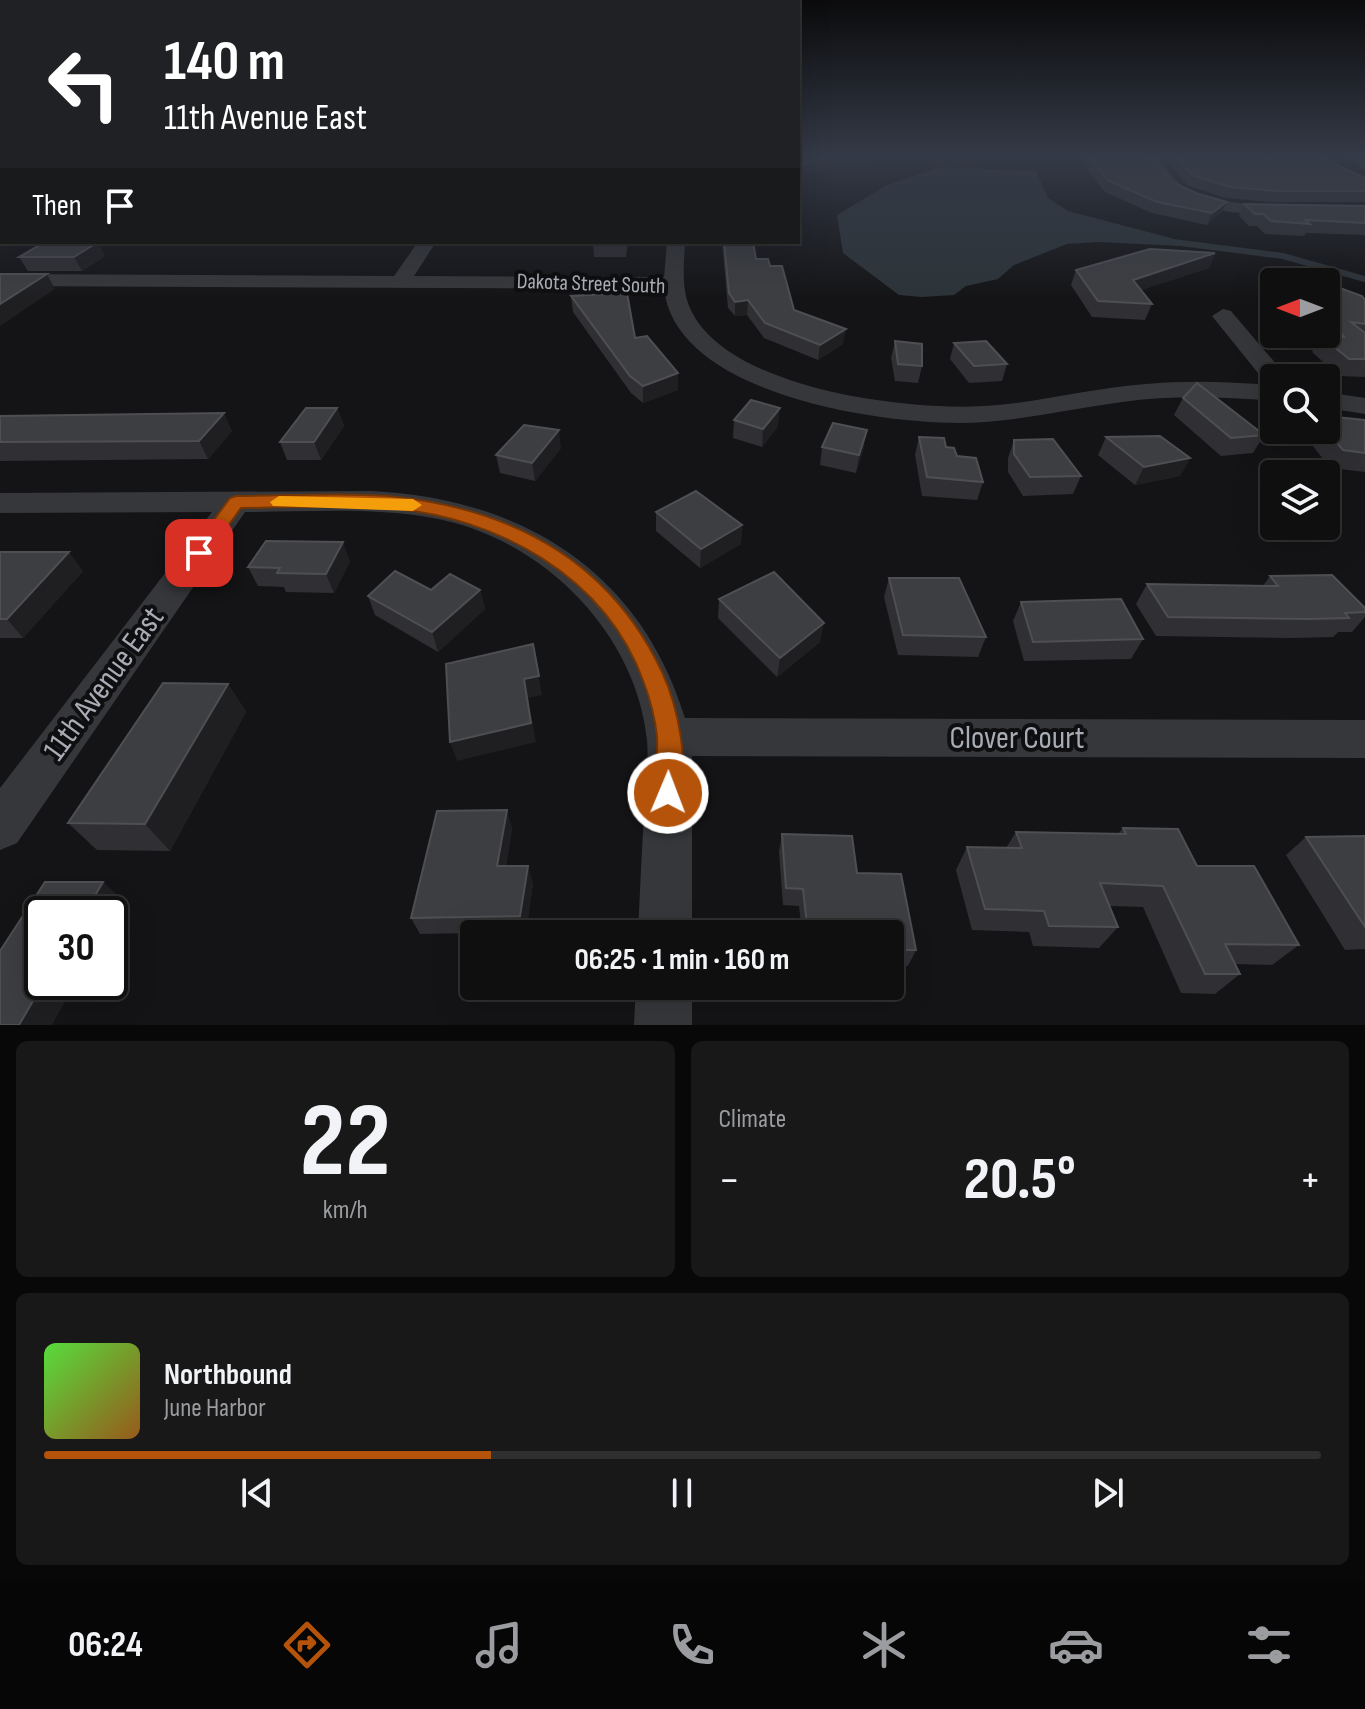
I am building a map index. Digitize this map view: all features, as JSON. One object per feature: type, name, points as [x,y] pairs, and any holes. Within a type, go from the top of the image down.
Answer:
[{"type":"street","points":[[1226,204],[1365,210]]},
{"type":"street","points":[[401,280],[426,244]]},
{"type":"street","points":[[674,283],[676,244]]},
{"type":"street","name":"Dakota Street South","points":[[0,280],[674,283],[678,305],[688,326],[723,357],[777,383],[854,405],[890,411],[963,415],[1162,390],[1260,393]]},
{"type":"street","points":[[1223,316],[1263,364]]},
{"type":"street","points":[[1340,402],[1365,406]]},
{"type":"street","name":"11th Avenue East","points":[[0,827],[16,782],[236,502]]},
{"type":"street","points":[[0,503],[388,502],[473,517],[511,532],[553,556],[588,583],[617,613],[638,644],[656,684],[669,737],[665,920]]},
{"type":"street","name":"Clover Court","points":[[669,737],[1365,739]]},
{"type":"street","points":[[663,1025],[664,1000]]},
{"type":"shaded area","points":[[856,204],[1057,204],[1068,211],[1171,238],[1181,246],[1098,242],[1067,244],[1014,265],[998,279],[966,286],[954,295],[899,295],[843,253],[837,215]]},
{"type":"building","points":[[1166,204],[1224,204],[1212,213]]},
{"type":"building","points":[[1244,204],[1365,206],[1365,223],[1271,221],[1263,214],[1255,214]]},
{"type":"building","points":[[42,244],[95,244],[74,257],[19,257]]},
{"type":"building","points":[[724,244],[753,244],[756,259],[768,259],[770,266],[782,266],[794,310],[846,329],[820,345],[765,323],[748,300],[735,302],[729,293]]},
{"type":"building","points":[[1150,249],[1215,253],[1133,280],[1152,304],[1098,301],[1076,270]]},
{"type":"building","points":[[0,274],[47,274],[0,304]]},
{"type":"building","points":[[1340,288],[1365,300],[1365,324],[1351,322],[1365,333],[1365,359],[1349,359],[1336,348],[1340,348],[1340,337],[1344,337],[1340,332]]},
{"type":"building","points":[[627,293],[635,338],[647,336],[678,373],[643,386],[630,376],[571,296]]},
{"type":"building","points":[[895,341],[922,344],[922,366],[898,364]]},
{"type":"building","points":[[986,341],[1007,364],[974,366],[954,343]]},
{"type":"building","points":[[1197,383],[1260,432],[1260,435],[1231,438],[1183,398]]},
{"type":"building","points":[[751,400],[780,408],[763,429],[734,420]]},
{"type":"building","points":[[306,408],[337,408],[314,442],[280,442]]},
{"type":"building","points":[[224,413],[199,441],[0,442],[0,416]]},
{"type":"building","points":[[1340,417],[1365,420],[1365,453],[1343,450],[1338,444]]},
{"type":"building","points":[[833,423],[867,430],[859,455],[822,447]]},
{"type":"building","points":[[524,425],[559,430],[532,463],[496,455]]},
{"type":"building","points":[[1160,436],[1190,458],[1144,467],[1106,437]]},
{"type":"building","points":[[919,437],[944,438],[946,447],[954,448],[957,456],[976,458],[983,482],[927,477]]},
{"type":"building","points":[[1053,439],[1081,476],[1030,477],[1014,454],[1014,440]]},
{"type":"building","points":[[696,491],[742,525],[701,549],[656,512]]},
{"type":"building","points":[[266,541],[343,542],[326,574],[277,573],[280,568],[248,567]]},
{"type":"building","points":[[0,552],[69,552],[7,619],[0,619]]},
{"type":"building","points":[[395,571],[431,590],[450,574],[480,590],[432,632],[368,596]]},
{"type":"building","points":[[774,572],[824,623],[780,658],[719,599]]},
{"type":"building","points":[[1332,575],[1365,608],[1365,612],[1345,613],[1349,618],[1168,617],[1147,584],[1278,586],[1270,576]]},
{"type":"building","points":[[889,578],[959,578],[986,637],[903,635]]},
{"type":"building","points":[[1121,599],[1143,639],[1033,642],[1021,602]]},
{"type":"building","points":[[533,644],[539,676],[524,679],[531,723],[450,742],[446,664]]},
{"type":"building","points":[[163,683],[228,684],[145,824],[68,823]]},
{"type":"building","points":[[507,810],[497,866],[528,866],[520,916],[411,918],[437,811]]},
{"type":"building","points":[[1123,828],[1178,829],[1197,866],[1254,866],[1299,945],[1225,944],[1240,974],[1205,974],[1163,886],[1100,883],[1118,927],[1049,926],[1044,911],[985,909],[967,847],[1022,848],[1016,832],[1126,834]]},
{"type":"building","points":[[782,834],[852,836],[857,873],[901,874],[916,950],[904,950],[904,920],[806,920],[803,889],[786,888]]},
{"type":"building","points":[[1365,836],[1365,927],[1306,837]]},
{"type":"building","points":[[45,882],[103,882],[95,896],[36,896]]},
{"type":"building","points":[[24,914],[24,1000],[34,1000],[19,1025],[0,1025],[0,951]]},
{"type":"waterway","points":[[1165,241],[1283,256],[1365,279]]},
{"type":"slow traffic","points":[[279,502],[388,502],[413,505]]},
{"type":"route","points":[[199,553],[236,502],[388,502],[473,517],[511,532],[553,556],[588,583],[617,613],[638,644],[656,684],[669,737],[668,793]]}]
